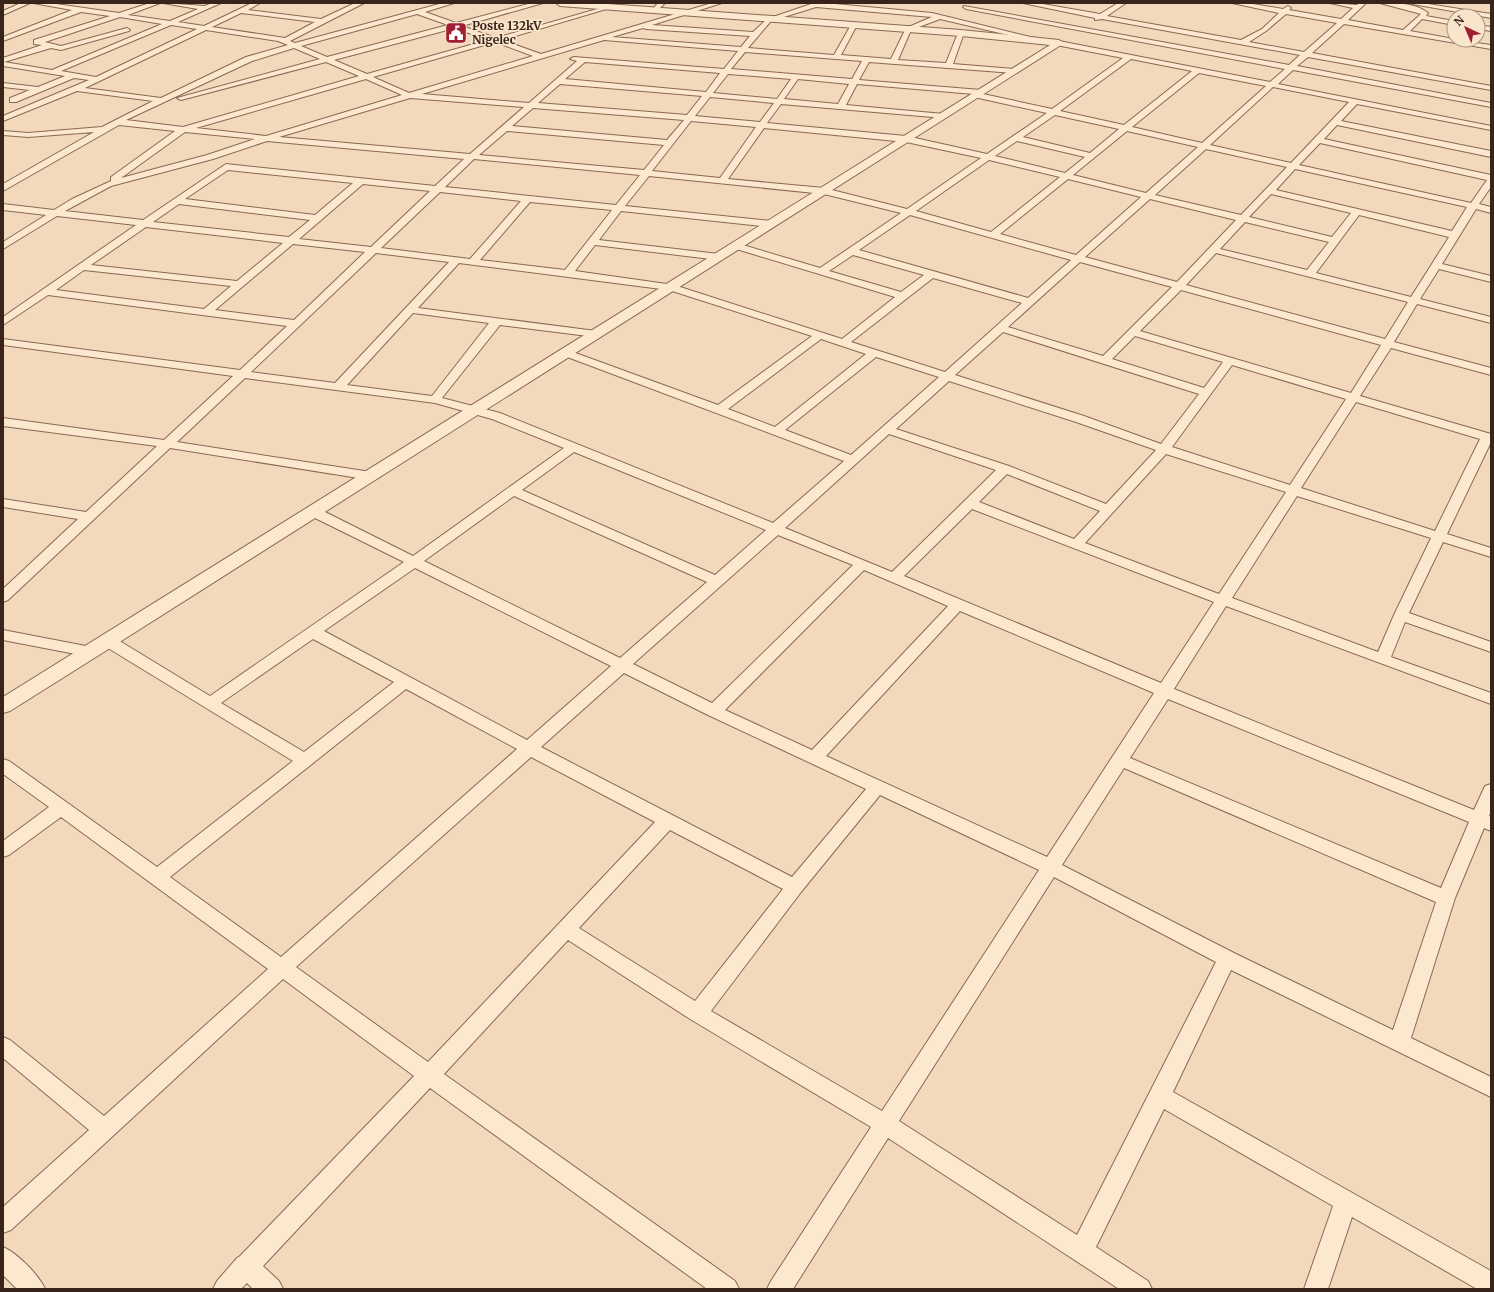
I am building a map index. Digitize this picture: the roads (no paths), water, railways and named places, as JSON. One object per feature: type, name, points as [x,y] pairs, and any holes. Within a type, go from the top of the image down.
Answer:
[{"type":"street","points":[[3,13],[27,3]]},
{"type":"street","points":[[36,3],[63,5],[76,9],[121,14],[286,41],[408,95],[690,118],[906,140],[987,157],[1335,241]]},
{"type":"street","points":[[3,39],[87,3]]},
{"type":"street","points":[[127,30],[66,47],[48,46],[38,42],[157,3]]},
{"type":"street","points":[[166,3],[206,8]]},
{"type":"street","points":[[55,71],[147,34],[218,3]]},
{"type":"street","points":[[3,120],[76,89],[207,28],[254,3]]},
{"type":"street","points":[[344,3],[359,4]]},
{"type":"street","points":[[262,54],[451,3]]},
{"type":"street","points":[[149,106],[329,60],[540,3]]},
{"type":"street","points":[[562,3],[769,20],[961,33],[1053,42]]},
{"type":"street","points":[[654,11],[662,3]]},
{"type":"street","points":[[108,184],[210,157],[266,138],[408,95],[719,3]]},
{"type":"street","points":[[893,62],[908,29],[976,3]]},
{"type":"street","points":[[3,706],[944,116],[1014,71],[1053,42],[1082,29],[1123,3]]},
{"type":"street","points":[[1235,3],[1491,47]]},
{"type":"street","points":[[1243,42],[1264,30],[1293,3]]},
{"type":"street","points":[[1333,3],[1360,5]]},
{"type":"street","points":[[1383,3],[1420,10],[1425,13],[1406,32]]},
{"type":"street","points":[[1410,3],[1491,16]]},
{"type":"street","points":[[3,188],[104,129],[149,106],[262,54],[322,21],[359,4]]},
{"type":"street","points":[[568,273],[755,34],[769,20],[818,4],[940,16],[1053,42],[1491,128]]},
{"type":"street","points":[[1011,15],[1029,4],[1050,5],[1202,35],[1491,88]]},
{"type":"street","points":[[3,1222],[282,968],[888,430],[946,376],[1308,54],[1360,5]]},
{"type":"street","points":[[3,246],[54,214],[108,184],[160,144],[184,129],[610,7]]},
{"type":"street","points":[[959,9],[1011,15],[1491,105]]},
{"type":"street","points":[[240,11],[322,21]]},
{"type":"street","points":[[418,12],[539,56],[979,93],[1124,128],[1491,210]]},
{"type":"street","points":[[1421,17],[1446,22]]},
{"type":"street","points":[[67,23],[127,30],[183,39]]},
{"type":"street","points":[[836,57],[854,25]]},
{"type":"street","points":[[637,27],[755,34]]},
{"type":"street","points":[[3,31],[49,38]]},
{"type":"street","points":[[949,66],[961,33]]},
{"type":"street","points":[[1163,64],[1202,35]]},
{"type":"street","points":[[598,38],[1014,71]]},
{"type":"street","points":[[659,51],[666,44]]},
{"type":"street","points":[[3,60],[48,46]]},
{"type":"street","points":[[3,51],[18,55]]},
{"type":"street","points":[[822,271],[1054,112],[1129,57]]},
{"type":"street","points":[[3,597],[296,324],[437,188],[530,104],[583,60]]},
{"type":"street","points":[[841,106],[866,60]]},
{"type":"street","points":[[3,64],[55,71],[97,79]]},
{"type":"street","points":[[992,236],[1090,155],[1198,70]]},
{"type":"street","points":[[12,100],[74,75]]},
{"type":"street","points":[[1392,109],[1421,75]]},
{"type":"street","points":[[723,180],[796,77]]},
{"type":"street","points":[[557,81],[944,116]]},
{"type":"street","points":[[3,85],[39,89]]},
{"type":"street","points":[[76,89],[162,100]]},
{"type":"street","points":[[3,100],[12,100],[38,105]]},
{"type":"street","points":[[1105,360],[1214,250],[1242,218],[1294,166],[1355,101]]},
{"type":"street","points":[[118,122],[470,158],[723,180],[824,191],[907,212],[1491,372]]},
{"type":"street","points":[[1336,122],[1491,154]]},
{"type":"street","points":[[505,128],[669,143]]},
{"type":"street","points":[[3,133],[28,135],[104,129]]},
{"type":"street","points":[[1015,138],[1090,155]]},
{"type":"street","points":[[1318,140],[1491,178]]},
{"type":"street","points":[[3,322],[226,167],[771,224]]},
{"type":"street","points":[[206,312],[361,181]]},
{"type":"street","points":[[779,1289],[1388,344],[1473,206],[1491,181]]},
{"type":"street","points":[[1268,191],[1455,235]]},
{"type":"street","points":[[472,262],[528,198]]},
{"type":"street","points":[[176,201],[317,218]]},
{"type":"street","points":[[3,207],[289,242],[568,273],[670,287],[1080,419],[1164,449],[1294,489],[1491,553]]},
{"type":"street","points":[[3,218],[22,210]]},
{"type":"street","points":[[1310,273],[1356,212]]},
{"type":"street","points":[[593,242],[719,257]]},
{"type":"street","points":[[736,246],[902,296]]},
{"type":"street","points":[[1214,250],[1310,273],[1414,302],[1491,320]]},
{"type":"street","points":[[851,251],[1030,302]]},
{"type":"street","points":[[338,387],[456,261]]},
{"type":"street","points":[[1436,265],[1491,279]]},
{"type":"street","points":[[81,267],[238,284]]},
{"type":"street","points":[[843,343],[931,274]]},
{"type":"street","points":[[45,292],[296,324]]},
{"type":"street","points":[[411,310],[596,334]]},
{"type":"street","points":[[434,400],[497,321]]},
{"type":"street","points":[[1001,328],[1206,392]]},
{"type":"street","points":[[1133,332],[1489,438],[1439,536],[1401,615],[1383,658]]},
{"type":"street","points":[[718,410],[819,336]]},
{"type":"street","points":[[3,342],[434,400],[475,410],[573,447],[862,564],[1164,691],[1485,822]]},
{"type":"street","points":[[566,353],[854,460]]},
{"type":"street","points":[[777,431],[874,353]]},
{"type":"street","points":[[1076,545],[1107,509],[1164,449],[1230,360]]},
{"type":"street","points":[[3,422],[167,444],[372,476]]},
{"type":"street","points":[[888,430],[1004,469],[1107,509]]},
{"type":"street","points":[[210,703],[413,562],[573,447]]},
{"type":"street","points":[[895,578],[1004,469]]},
{"type":"street","points":[[513,491],[717,581]]},
{"type":"street","points":[[3,503],[89,517]]},
{"type":"street","points":[[970,504],[1076,545],[1491,699]]},
{"type":"street","points":[[314,512],[714,711],[1051,867],[1227,959],[1491,1087]]},
{"type":"street","points":[[714,711],[862,564]]},
{"type":"street","points":[[814,758],[958,605]]},
{"type":"street","points":[[1401,615],[1491,647]]},
{"type":"street","points":[[312,632],[406,681],[530,749],[795,887]]},
{"type":"street","points":[[3,635],[91,652]]},
{"type":"street","points":[[108,641],[306,761]]},
{"type":"street","points":[[158,876],[406,681]]},
{"type":"street","points":[[1120,760],[1446,898]]},
{"type":"street","points":[[3,765],[158,876],[429,1075],[727,1289]]},
{"type":"street","points":[[697,1013],[795,887],[877,787]]},
{"type":"street","points":[[1399,1043],[1446,898],[1485,822],[1491,790]]},
{"type":"street","points":[[3,850],[62,807]]},
{"type":"street","points":[[225,1289],[245,1266],[429,1075],[667,821]]},
{"type":"street","points":[[566,929],[697,1013],[885,1124],[1140,1289]]},
{"type":"street","points":[[1081,1252],[1227,959]]},
{"type":"street","points":[[3,1046],[104,1130]]},
{"type":"street","points":[[1160,1096],[1491,1284]]},
{"type":"street","points":[[1316,1289],[1346,1201]]},
{"type":"street","points":[[3,1259],[33,1289]]},
{"type":"street","points":[[245,1266],[271,1289]]},
{"type":"place","name":"Poste 132kV Nigelec","points":[[456,33]]}]
